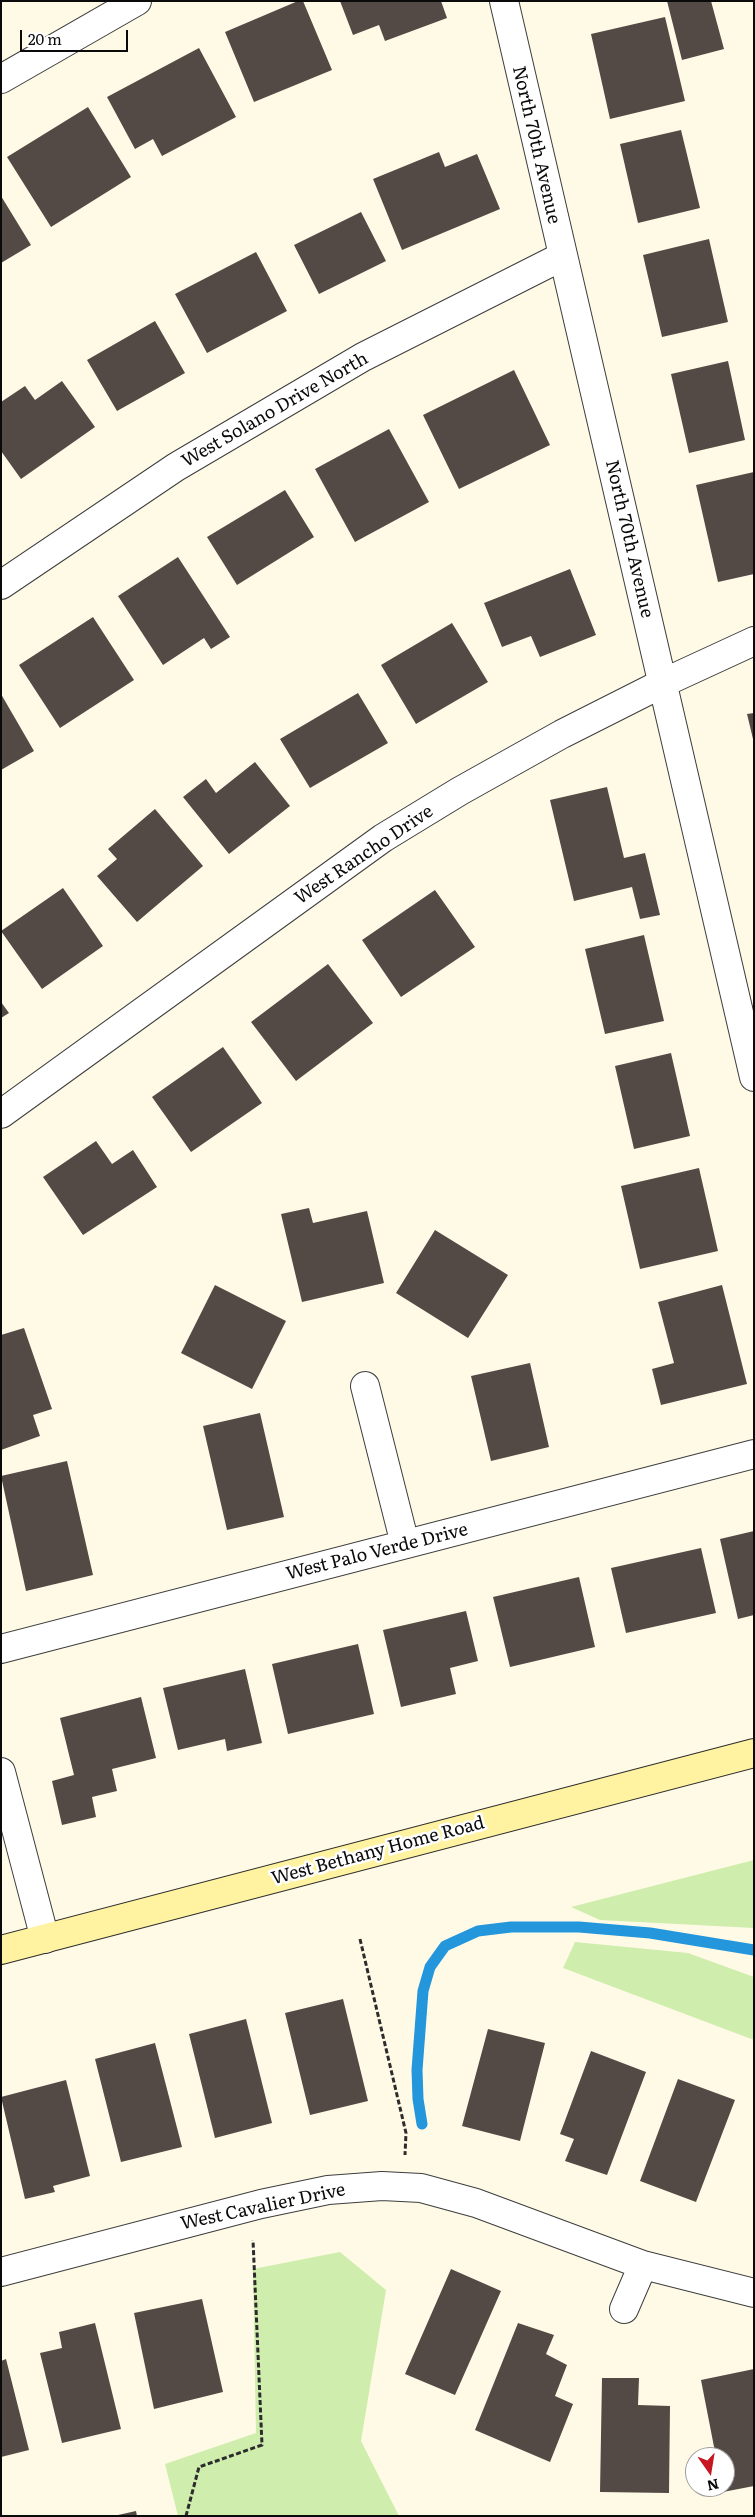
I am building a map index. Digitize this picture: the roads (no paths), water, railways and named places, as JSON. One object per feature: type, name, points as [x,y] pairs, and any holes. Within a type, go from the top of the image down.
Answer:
[{"type":"main road","name":"West Bethany Home Road","points":[[1,1950],[754,1753]]},
{"type":"street","points":[[1,79],[138,1]]},
{"type":"street","name":"North 70th Avenue","points":[[504,1],[561,257],[663,683],[754,1077]]},
{"type":"street","name":"West Solano Drive North","points":[[1,585],[176,467],[363,357],[561,257]]},
{"type":"street","name":"West Rancho Drive","points":[[1,1114],[383,838],[460,790],[562,734],[663,683],[754,641]]},
{"type":"street","points":[[365,1386],[405,1544]]},
{"type":"street","name":"West Palo Verde Drive","points":[[1,1649],[754,1454]]},
{"type":"street","points":[[1,1772],[45,1939]]},
{"type":"street","name":"West Cavalier Drive","points":[[1,2272],[245,2208],[328,2190],[382,2186],[421,2188],[476,2203],[643,2265],[754,2293]]},
{"type":"street","points":[[624,2309],[643,2265]]},
{"type":"waterway","points":[[422,2124],[418,2099],[417,2070],[423,1991],[430,1967],[445,1946],[478,1931],[511,1927],[579,1927],[650,1933],[754,1950]]}]
